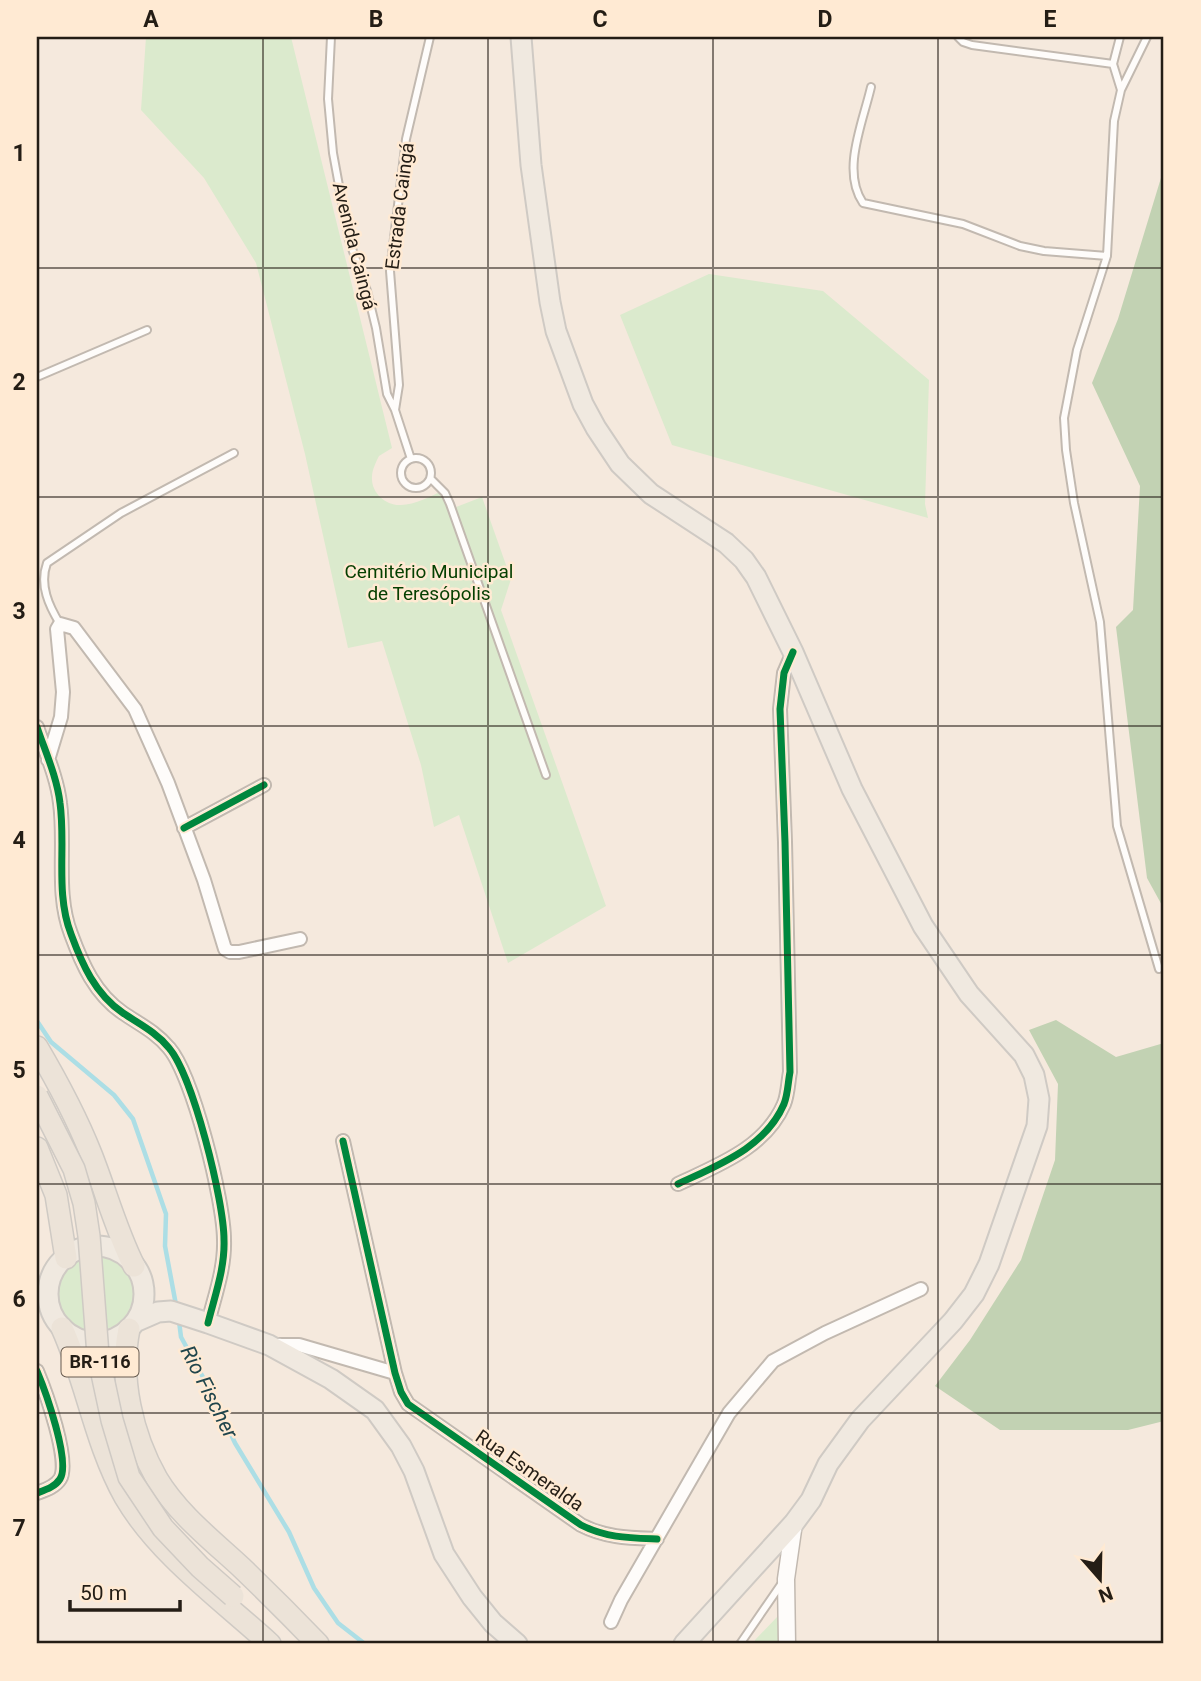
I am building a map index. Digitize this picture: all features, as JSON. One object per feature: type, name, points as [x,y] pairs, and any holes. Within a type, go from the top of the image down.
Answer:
[{"type":"highway","points":[[37,1047],[65,1094],[91,1155],[121,1240],[138,1272]]},
{"type":"highway","name":"BR-116","points":[[37,1096],[74,1169],[84,1203],[98,1355],[112,1420],[129,1477],[163,1528],[200,1567],[286,1644]]},
{"type":"highway","points":[[37,1148],[56,1195],[63,1261]]},
{"type":"highway","points":[[50,1313],[73,1352],[101,1445],[126,1498],[172,1555],[270,1644]]},
{"type":"highway","points":[[132,1325],[126,1344],[130,1404],[138,1437],[158,1480],[195,1524],[318,1644]]},
{"type":"main road","points":[[521,37],[531,165],[550,302],[556,331],[583,404],[608,448],[636,480],[673,510],[718,536],[744,560],[763,588],[852,789],[923,926],[969,994],[1024,1055],[1034,1075],[1039,1100],[1037,1126],[989,1264],[974,1294],[953,1321],[860,1420],[828,1464],[811,1500],[794,1523],[684,1644]]},
{"type":"main road","points":[[172,1312],[119,1254],[102,1247],[71,1252],[53,1272],[48,1289],[50,1313],[86,1341],[114,1339],[132,1325],[158,1312],[172,1312],[269,1345],[331,1379],[375,1410],[409,1461],[424,1493],[444,1554],[486,1615],[517,1644]]},
{"type":"main road","points":[[37,1277],[48,1273],[63,1261]]},
{"type":"main road","points":[[132,1325],[145,1296],[138,1272]]},
{"type":"street","points":[[48,760],[61,717],[63,692],[57,635],[60,624],[74,628],[135,709],[168,783],[225,949],[239,952],[300,939]]},
{"type":"street","points":[[678,1184],[741,1154],[771,1125],[784,1103],[790,1072],[780,709],[784,673],[793,652]]},
{"type":"street","points":[[37,727],[60,800],[63,901],[70,932],[88,974],[104,997],[122,1012],[148,1027],[170,1049],[183,1072],[217,1184],[225,1237],[223,1265],[201,1321]]},
{"type":"street","points":[[184,828],[264,785]]},
{"type":"street","points":[[269,1345],[299,1345],[395,1373],[343,1141]]},
{"type":"street","points":[[611,1622],[621,1600],[729,1413],[773,1361],[825,1333],[921,1289]]},
{"type":"street","points":[[37,1371],[59,1441],[64,1469],[60,1480],[37,1493]]},
{"type":"street","name":"Rua Esmeralda","points":[[395,1373],[401,1392],[417,1412],[581,1524],[597,1533],[615,1537],[657,1539]]},
{"type":"street","points":[[787,1644],[786,1579],[794,1523]]},
{"type":"lane","name":"Avenida Caingá","points":[[331,37],[328,99],[333,153],[349,240],[367,291],[387,394],[395,410]]},
{"type":"lane","name":"Estrada Caingá","points":[[411,459],[395,410],[399,385],[390,271],[406,139],[430,37]]},
{"type":"lane","points":[[958,37],[972,45],[1113,64]]},
{"type":"lane","points":[[1119,37],[1113,64],[1121,90]]},
{"type":"lane","points":[[1147,37],[1121,90],[1114,121],[1107,256],[1077,350],[1064,418],[1074,503],[1100,622],[1116,826],[1159,969]]},
{"type":"lane","points":[[871,87],[853,162],[857,194],[863,203],[963,224],[1020,246],[1044,251],[1107,256]]},
{"type":"lane","points":[[37,377],[147,330]]},
{"type":"lane","points":[[60,624],[46,594],[44,572],[47,563],[121,513],[234,453]]},
{"type":"lane","points":[[420,458],[431,470],[431,479],[417,488],[409,486],[403,481],[401,472],[404,464],[411,459],[420,458]]},
{"type":"lane","points":[[431,479],[445,493],[450,504],[546,775]]},
{"type":"lane","points":[[740,1644],[786,1579]]},
{"type":"green space","name":"Cemitério Municipal de Teresópolis","points":[[146,37],[291,37],[392,448],[379,456],[375,463],[372,477],[374,488],[380,497],[395,505],[417,502],[444,490],[451,509],[482,497],[511,579],[501,610],[606,906],[508,963],[459,815],[434,827],[421,765],[382,641],[348,648],[305,454],[256,263],[204,178],[141,110]]},
{"type":"green space","points":[[1164,168],[1164,909],[1147,878],[1116,627],[1133,610],[1140,486],[1092,383],[1118,319]]},
{"type":"green space","points":[[709,274],[823,291],[929,380],[925,504],[928,518],[672,445],[620,315]]},
{"type":"green space","points":[[1056,1020],[1116,1057],[1164,1043],[1164,1421],[1128,1430],[1000,1430],[935,1386],[970,1340],[1021,1260],[1055,1160],[1058,1084],[1029,1030]]},
{"type":"green space","points":[[101,1254],[114,1258],[124,1267],[133,1289],[128,1313],[119,1323],[107,1329]]},
{"type":"green space","points":[[82,1256],[88,1331],[67,1318],[58,1295],[63,1272]]},
{"type":"green space","points":[[778,1616],[780,1644],[755,1644],[755,1640]]},
{"type":"waterway","name":"Rio Fischer","points":[[37,1021],[51,1042],[114,1095],[133,1119],[166,1214],[165,1246],[176,1305]]},
{"type":"waterway","name":"Rio Fischer","points":[[179,1321],[181,1337],[235,1443],[289,1532],[314,1588],[338,1623],[365,1644]]},
{"type":"cycle path","points":[[678,1184],[724,1162],[753,1144],[776,1119],[786,1096],[790,1072],[780,709],[784,673],[793,652]]},
{"type":"cycle path","points":[[37,727],[58,793],[62,819],[63,902],[75,945],[91,978],[105,997],[169,1048],[188,1084],[206,1140],[219,1197],[224,1240],[221,1271],[208,1323]]},
{"type":"cycle path","points":[[184,828],[264,785]]},
{"type":"cycle path","points":[[343,1141],[395,1373],[408,1404],[581,1525],[609,1535],[657,1539]]},
{"type":"cycle path","points":[[37,1371],[56,1426],[62,1458],[60,1479],[50,1488],[37,1493]]}]
